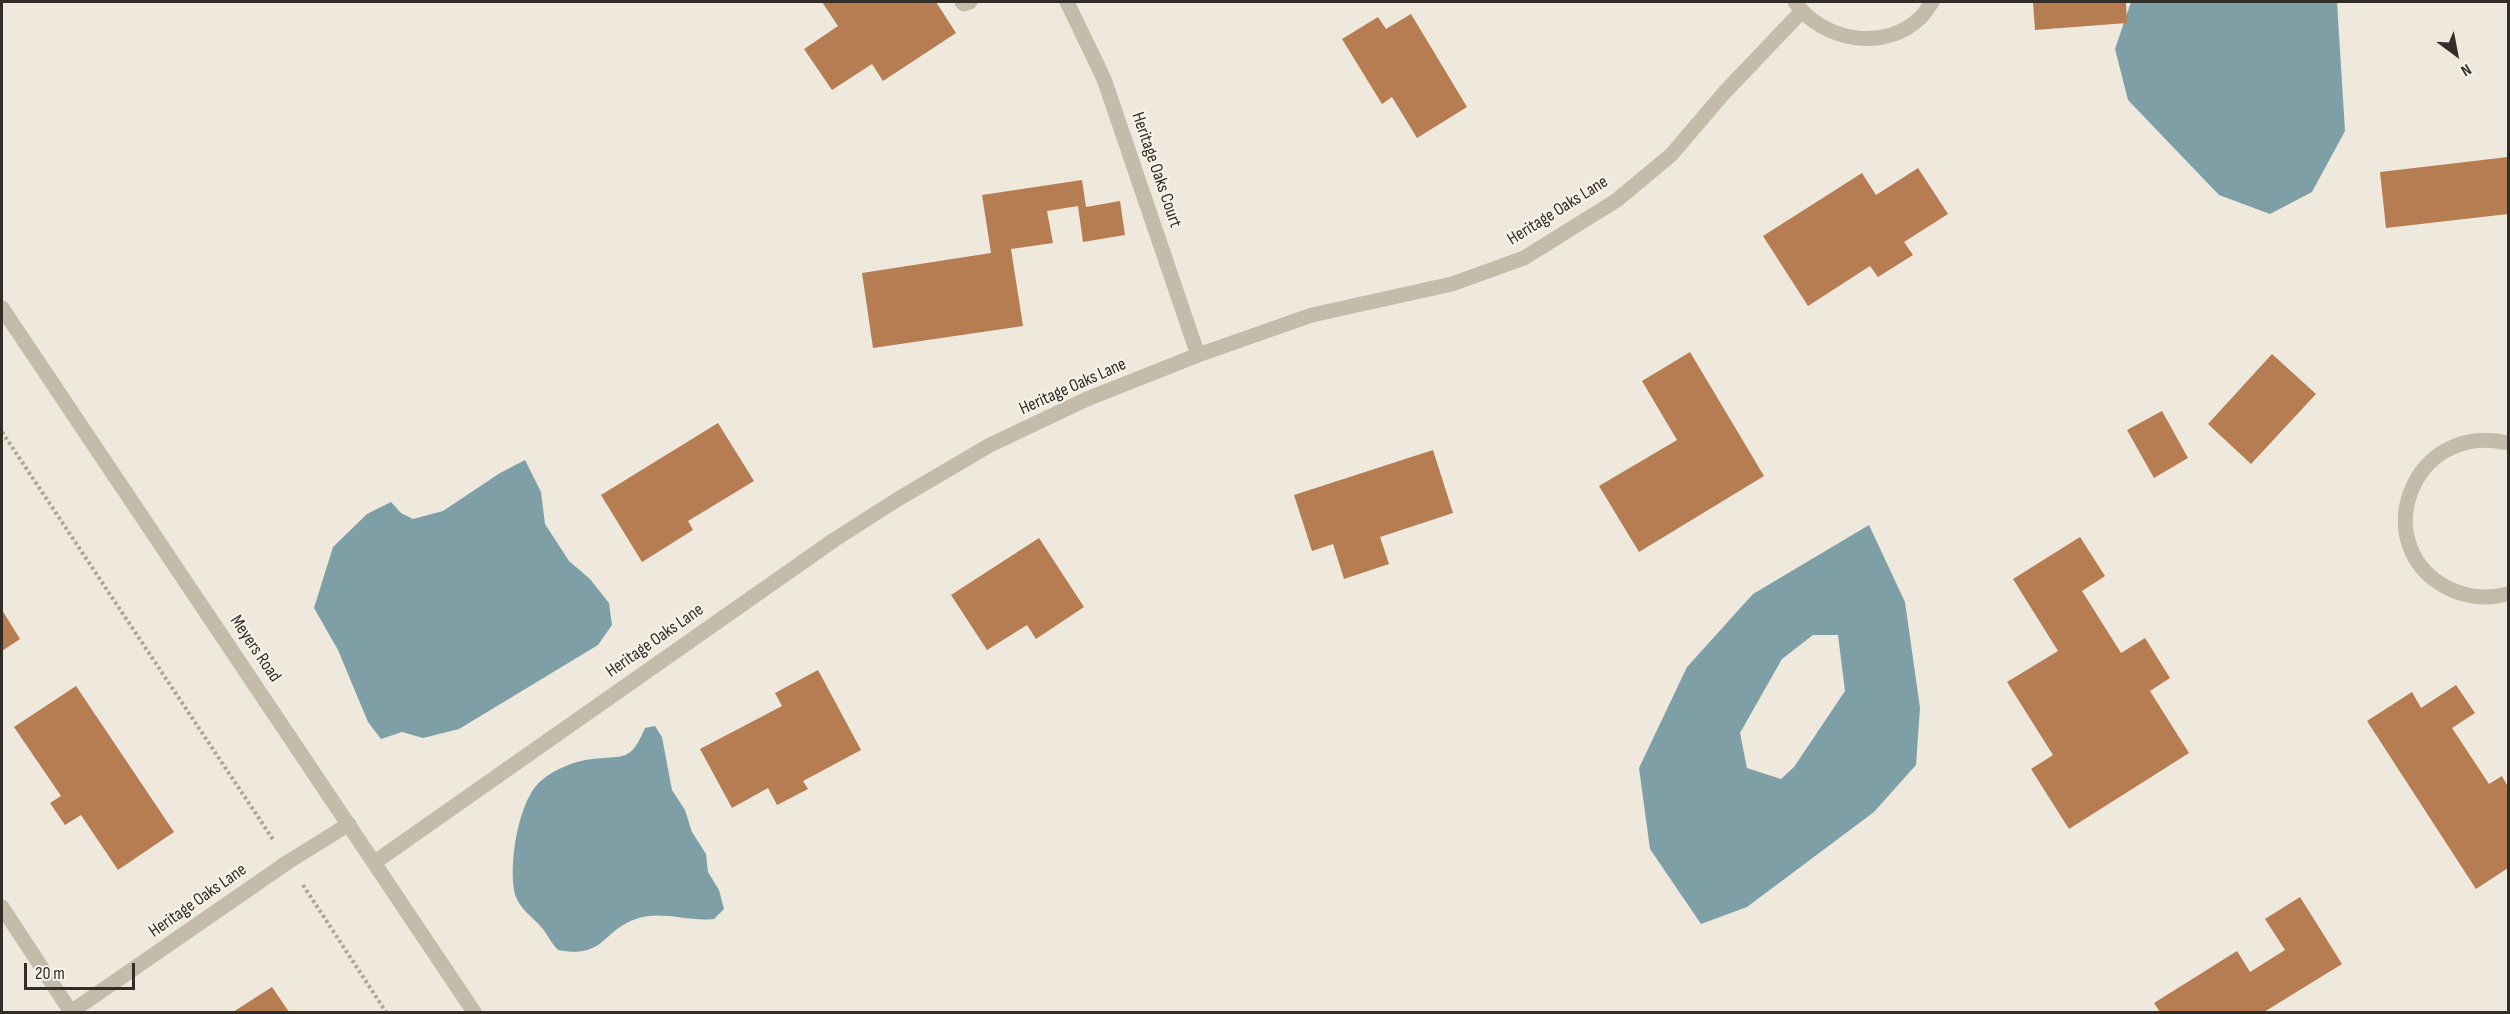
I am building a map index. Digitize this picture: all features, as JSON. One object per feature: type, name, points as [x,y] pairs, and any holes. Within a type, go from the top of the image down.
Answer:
[{"type":"street","points":[[962,2],[964,4],[970,2]]},
{"type":"street","name":"Heritage Oaks Court","points":[[1066,2],[1104,79],[1198,355]]},
{"type":"street","name":"Heritage Oaks Lane","points":[[375,862],[815,553],[898,499],[990,445],[1087,399],[1198,355],[1312,315],[1452,284],[1524,258],[1617,200],[1671,155],[1798,6],[1821,27],[1837,35],[1857,39],[1886,36],[1908,27],[1921,17],[1932,2]]},
{"type":"street","name":"Meyers Road","points":[[2,308],[474,1012]]},
{"type":"street","points":[[2508,443],[2491,439],[2467,441],[2444,450],[2426,466],[2413,486],[2407,504],[2406,522],[2408,541],[2416,558],[2427,573],[2442,585],[2459,593],[2477,597],[2496,597],[2508,594]]},
{"type":"street","name":"Heritage Oaks Lane","points":[[71,1012],[288,862],[349,824]]},
{"type":"street","points":[[2,907],[71,1012]]},
{"type":"path","points":[[2,432],[386,1012]]},
{"type":"water","points":[[2131,2],[2337,2],[2345,131],[2312,192],[2270,214],[2219,195],[2128,100],[2115,49]]},
{"type":"water","points":[[525,460],[541,492],[545,524],[569,561],[590,579],[609,603],[612,625],[598,645],[459,729],[423,738],[402,732],[381,739],[368,722],[338,650],[314,608],[333,547],[367,514],[391,502],[401,513],[413,519],[443,511],[500,473]]},
{"type":"water","points":[[1869,525],[1905,602],[1920,708],[1916,765],[1874,812],[1747,907],[1701,924],[1650,849],[1639,768],[1687,667],[1753,594]],"holes":[[[1813,635],[1838,635],[1845,691],[1794,767],[1781,779],[1747,768],[1740,733],[1782,659]]]},
{"type":"water","points":[[655,726],[662,737],[672,790],[685,810],[692,832],[706,854],[708,872],[719,890],[724,909],[714,919],[655,916],[636,919],[585,951],[558,950],[516,897],[514,853],[521,818],[527,802],[534,789],[553,772],[579,762],[625,755],[635,747],[645,728]]},
{"type":"building","points":[[822,2],[936,2],[956,33],[883,81],[872,64],[832,90],[804,49],[838,26]]},
{"type":"building","points":[[2033,2],[2126,2],[2127,23],[2035,30]]},
{"type":"building","points":[[1411,14],[1467,107],[1417,138],[1392,97],[1382,104],[1342,39],[1378,17],[1386,29]]},
{"type":"building","points":[[2508,157],[2508,214],[2386,228],[2380,172]]},
{"type":"building","points":[[1918,168],[1948,214],[1904,242],[1913,255],[1878,277],[1870,266],[1808,306],[1763,236],[1862,173],[1876,195]]},
{"type":"building","points":[[1082,180],[1086,207],[1120,201],[1125,235],[1083,242],[1078,206],[1047,211],[1053,243],[1011,249],[1023,326],[873,348],[862,273],[991,253],[982,195]]},
{"type":"building","points":[[1690,352],[1764,476],[1639,552],[1599,486],[1677,440],[1642,381]]},
{"type":"building","points":[[2272,354],[2316,394],[2251,464],[2208,424]]},
{"type":"building","points":[[2162,411],[2188,458],[2154,478],[2127,430]]},
{"type":"building","points":[[718,423],[754,481],[688,521],[693,530],[642,562],[601,495]]},
{"type":"building","points":[[1433,450],[1453,513],[1380,537],[1389,564],[1344,579],[1333,544],[1312,551],[1294,495]]},
{"type":"building","points":[[2080,537],[2105,576],[2082,591],[2121,653],[2145,638],[2170,678],[2150,691],[2189,753],[2069,829],[2031,769],[2053,755],[2007,682],[2058,651],[2013,579]]},
{"type":"building","points":[[1039,538],[1084,607],[1036,639],[1027,625],[987,650],[951,595]]},
{"type":"building","points":[[2,610],[20,639],[2,651]]},
{"type":"building","points":[[818,670],[861,750],[803,781],[808,789],[777,805],[768,788],[732,808],[700,749],[782,706],[775,693]]},
{"type":"building","points":[[2456,685],[2475,713],[2452,728],[2489,784],[2502,776],[2508,787],[2508,868],[2476,889],[2367,721],[2412,692],[2421,708]]},
{"type":"building","points":[[76,686],[174,832],[118,870],[81,815],[65,825],[50,803],[61,796],[14,727]]},
{"type":"building","points":[[2300,897],[2342,964],[2264,1012],[2160,1012],[2154,1003],[2237,951],[2250,972],[2285,950],[2265,919]]},
{"type":"building","points":[[272,987],[289,1012],[233,1012]]}]
